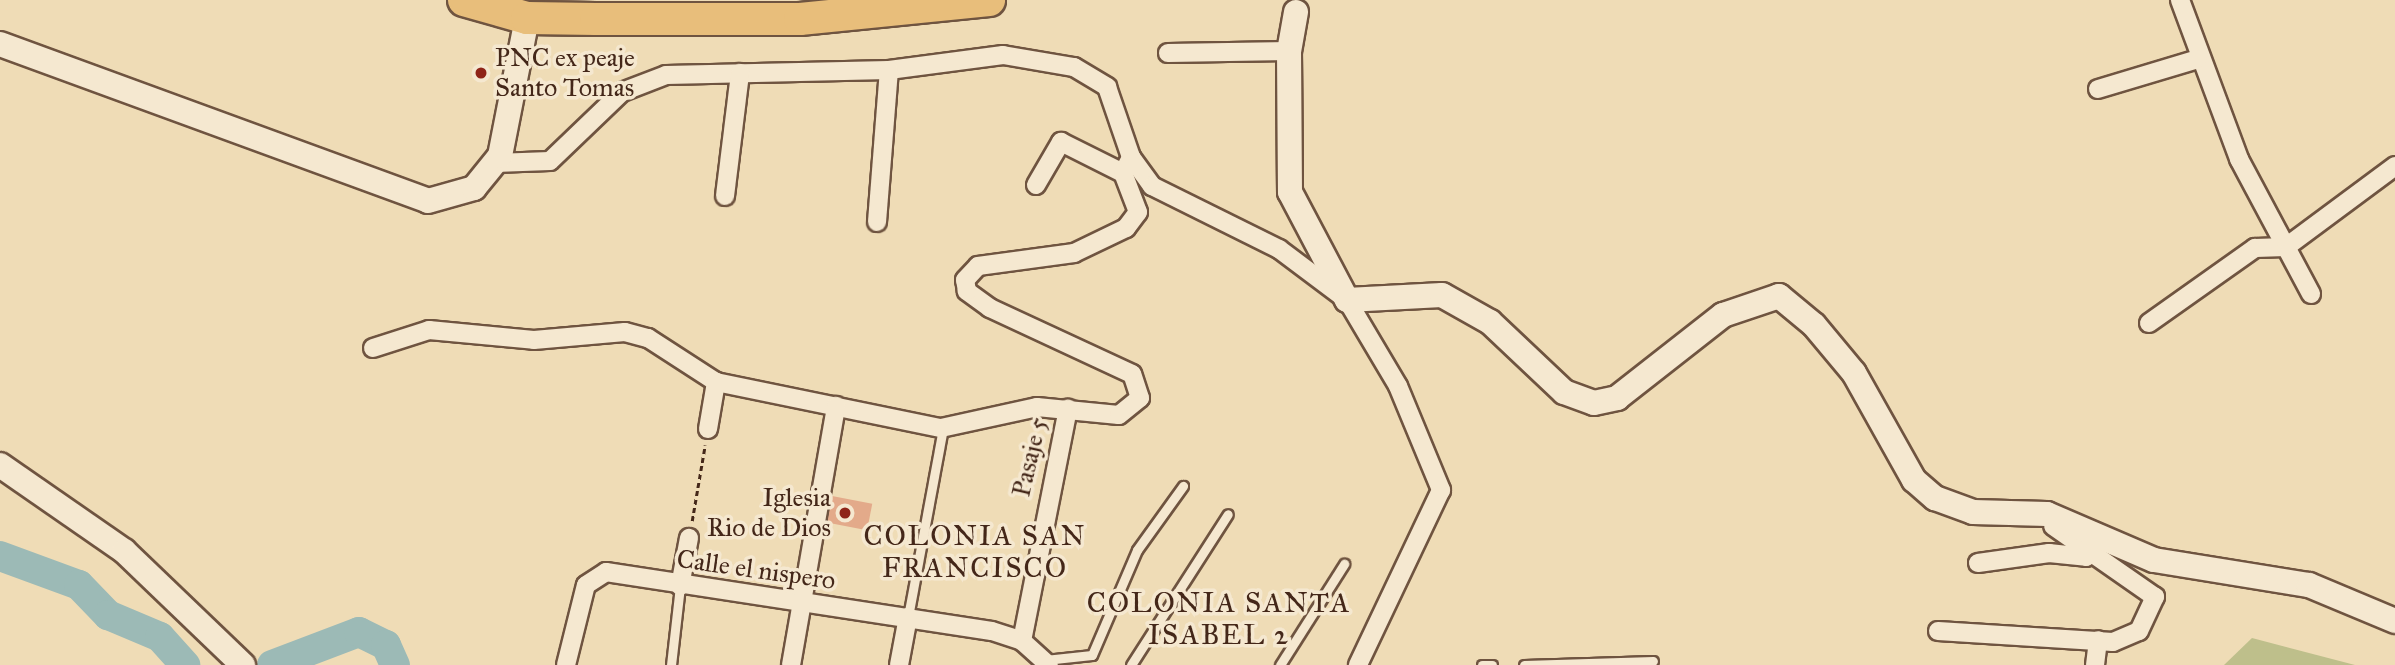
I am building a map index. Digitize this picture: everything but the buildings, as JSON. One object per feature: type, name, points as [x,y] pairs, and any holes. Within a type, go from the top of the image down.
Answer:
[{"type":"highway","points":[[464,0],[527,18],[800,19],[989,0]]},
{"type":"street","points":[[2180,0],[2198,59],[2286,247],[2312,293]]},
{"type":"street","points":[[1296,12],[1289,51],[1290,192],[1398,386],[1441,490],[1359,665]]},
{"type":"street","points":[[0,44],[414,199],[464,193],[495,163],[506,144],[527,18]]},
{"type":"street","points":[[1168,53],[1289,51]]},
{"type":"street","points":[[373,348],[429,330],[534,340],[625,332],[648,338],[716,382],[943,428],[1037,407],[1119,415],[1140,398],[1140,385],[1096,353],[990,308],[967,291],[965,280],[978,266],[1074,253],[1126,228],[1138,212],[1107,87],[1074,67],[1003,55],[889,70],[666,75],[622,92],[550,162],[495,163]]},
{"type":"street","points":[[2098,89],[2198,59]]},
{"type":"street","points":[[877,222],[889,70]]},
{"type":"street","points":[[724,196],[740,73]]},
{"type":"street","points":[[1036,185],[1061,142],[1127,165],[1152,186],[1279,249],[1348,300],[1443,295],[1490,322],[1563,392],[1594,402],[1617,398],[1723,315],[1779,296],[1814,325],[1854,373],[1922,488],[1973,512],[2038,513],[2154,560],[2309,585],[2395,621]]},
{"type":"street","points":[[2149,323],[2255,248],[2286,247],[2395,166]]},
{"type":"street","points":[[708,429],[716,382]]},
{"type":"street","points":[[791,665],[799,603],[836,406]]},
{"type":"street","name":"Pasaje 5","points":[[1021,641],[1068,408]]},
{"type":"street","points":[[0,465],[124,551],[243,665]]},
{"type":"street","points":[[1938,631],[2124,640],[2139,631],[2156,604],[2155,597],[2095,551],[2038,513]]},
{"type":"street","points":[[680,586],[689,538]]},
{"type":"street","points":[[1978,564],[2049,553],[2086,557],[2095,551]]},
{"type":"street","name":"Calle el nispero","points":[[566,665],[586,585],[606,572],[680,586],[908,617],[1021,641]]},
{"type":"street","points":[[899,665],[908,617]]},
{"type":"street","points":[[2095,665],[2098,640]]},
{"type":"street","points":[[1021,641],[1046,662]]},
{"type":"lane","points":[[908,617],[943,428]]},
{"type":"lane","points":[[1046,662],[1092,654],[1137,550],[1183,486]]},
{"type":"lane","points":[[1131,665],[1228,514]]},
{"type":"lane","points":[[1280,665],[1344,564]]},
{"type":"lane","points":[[671,665],[680,586]]},
{"type":"lane","points":[[1524,665],[1653,661]]},
{"type":"lane","points":[[1482,665],[1492,665]]},
{"type":"path","points":[[689,538],[708,429]]},
{"type":"green space","points":[[2252,638],[2355,665],[2224,665]]},
{"type":"waterway","points":[[0,556],[79,585],[108,615],[160,637],[185,665]]},
{"type":"waterway","points":[[272,665],[359,632],[386,645],[395,665]]},
{"type":"place","name":"PNC ex peaje Santo Tomas","points":[[481,73]]},
{"type":"place","name":"Iglesia Rio de Dios","points":[[845,513]]},
{"type":"district","name":"COLONIA SAN FRANCISCO","points":[[975,552]]},
{"type":"district","name":"COLONIA SANTA ISABEL 2","points":[[1219,619]]}]
